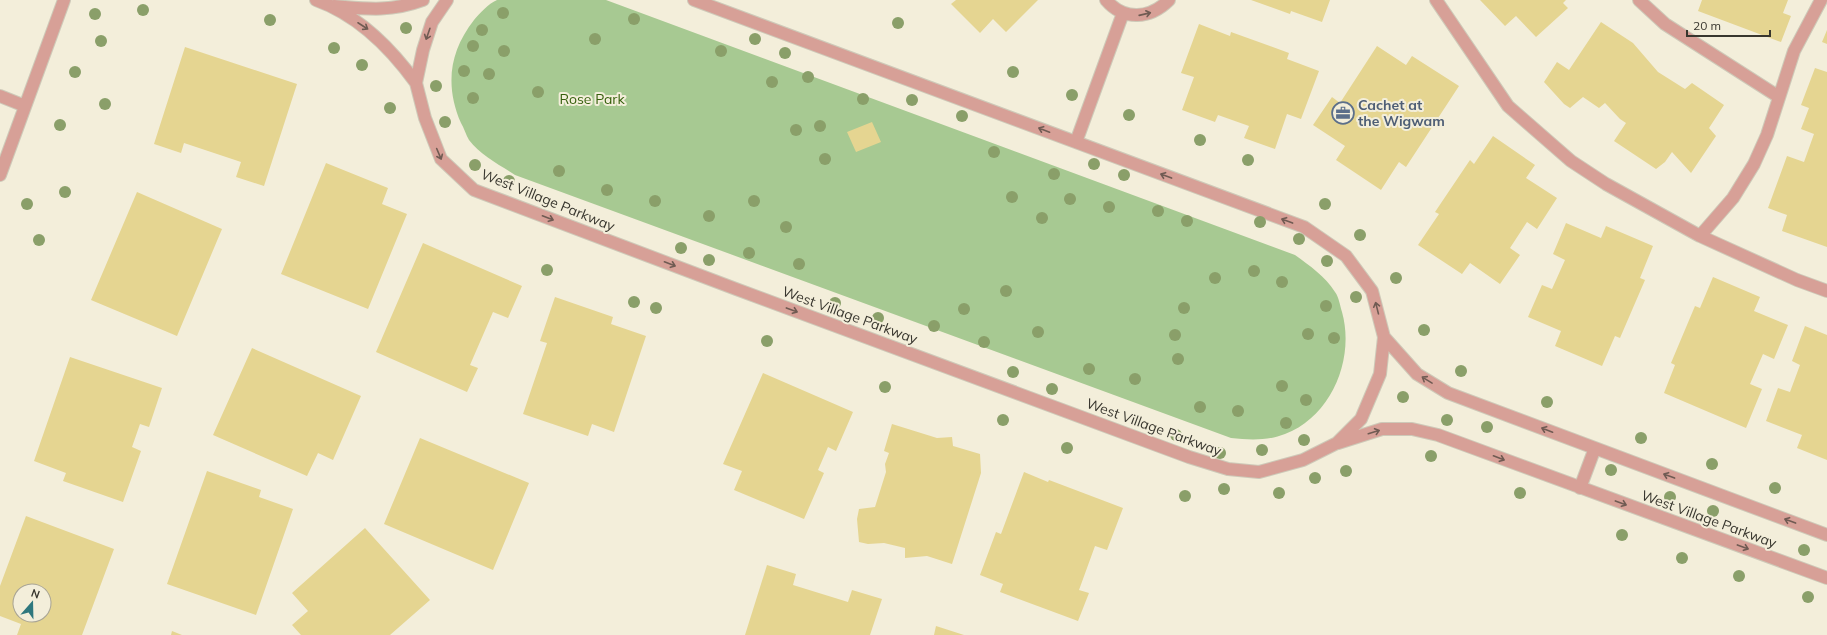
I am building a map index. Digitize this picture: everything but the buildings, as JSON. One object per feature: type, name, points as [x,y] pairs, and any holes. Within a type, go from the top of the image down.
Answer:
[{"type":"street","points":[[0,175],[64,0]]},
{"type":"street","name":"West Village Parkway","points":[[316,0],[330,5],[374,10],[408,5],[423,0]]},
{"type":"street","name":"West Village Parkway","points":[[416,83],[423,50],[432,22],[447,0]]},
{"type":"street","name":"West Village Parkway","points":[[694,0],[1304,227],[1346,256],[1372,291],[1384,337],[1380,374],[1361,418],[1337,443]]},
{"type":"street","points":[[1106,0],[1111,6],[1122,13],[1135,16],[1149,14],[1161,8],[1169,0]]},
{"type":"street","points":[[1436,0],[1508,106],[1571,161],[1606,184],[1700,236],[1797,280],[1827,291]]},
{"type":"street","points":[[1640,0],[1665,24],[1779,97]]},
{"type":"street","points":[[1700,236],[1733,198],[1754,164],[1767,135],[1794,51],[1821,0]]},
{"type":"street","name":"West Village Parkway","points":[[330,5],[373,33],[399,60],[416,83],[425,118],[441,159],[474,190],[729,287],[1189,457],[1228,469],[1259,472],[1304,460],[1337,443],[1382,429],[1412,428],[1438,435],[1827,578]]},
{"type":"street","points":[[1076,142],[1122,13]]},
{"type":"street","points":[[0,96],[25,106]]},
{"type":"street","name":"West Village Parkway","points":[[1384,337],[1417,374],[1448,393],[1827,535]]},
{"type":"street","points":[[1580,488],[1595,448]]},
{"type":"green space","name":"Rose Park","points":[[497,0],[606,0],[1295,255],[1322,276],[1331,286],[1338,299],[1345,330],[1345,348],[1342,366],[1336,384],[1327,400],[1316,414],[1285,434],[1265,439],[1231,438],[515,175],[484,155],[469,140],[456,109],[451,83],[452,70],[459,44],[474,20],[487,6]]},
{"type":"place","name":"Cachet at the Wigwam","points":[[1343,113]]}]
